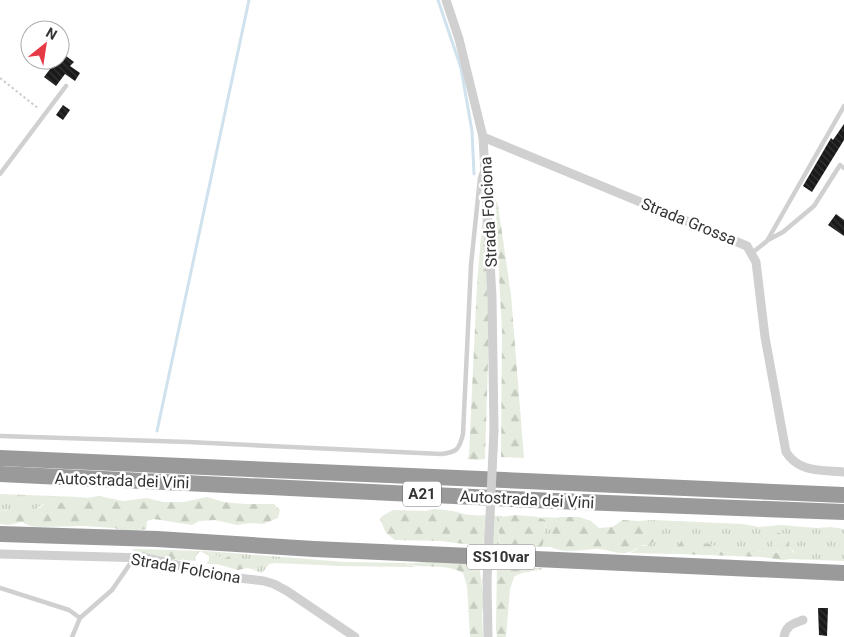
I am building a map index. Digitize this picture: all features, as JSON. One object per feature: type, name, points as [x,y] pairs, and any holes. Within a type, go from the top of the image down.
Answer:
[{"type":"highway","name":"Autostrada dei Vini","points":[[0,458],[844,495]]},
{"type":"highway","name":"Autostrada dei Vini","points":[[0,474],[844,512]]},
{"type":"highway","name":"SS10var","points":[[0,534],[157,539],[314,549],[844,573]]},
{"type":"street","name":"Strada Folciona","points":[[446,0],[460,39],[483,137],[485,163],[492,297],[494,430],[487,581],[488,637]]},
{"type":"street","name":"Strada Grossa","points":[[483,137],[747,246],[756,262],[765,337],[784,445],[791,460],[799,466],[808,470],[844,472]]},
{"type":"street","name":"Strada Folciona","points":[[0,554],[134,557],[274,584],[305,602],[355,637]]},
{"type":"street","points":[[784,637],[789,626],[804,620]]},
{"type":"lane","points":[[0,174],[66,86]]},
{"type":"lane","points":[[767,241],[844,106]]},
{"type":"lane","points":[[0,436],[197,442],[441,454],[457,450],[463,434],[471,266],[480,178],[485,163]]},
{"type":"lane","points":[[752,253],[767,241],[783,232],[814,206],[840,165],[844,168]]},
{"type":"lane","points":[[72,637],[80,618],[112,590],[134,557]]},
{"type":"lane","points":[[0,588],[69,610],[80,618]]},
{"type":"path","points":[[0,78],[41,111],[43,116]]},
{"type":"green space","points":[[495,198],[498,205],[511,295],[524,458],[501,457],[502,331]]},
{"type":"green space","points":[[484,201],[489,329],[485,459],[477,460],[467,459],[469,455],[477,284]]},
{"type":"green space","points":[[0,494],[79,497],[60,503],[45,504],[32,514],[24,515],[0,510]]},
{"type":"green space","points":[[99,496],[123,501],[147,498],[163,502],[184,502],[207,497],[224,502],[274,504],[280,510],[278,518],[263,524],[237,525],[215,520],[199,521],[192,525],[154,519],[147,521],[146,529],[129,532],[114,528],[83,526],[39,527],[30,526],[22,522],[8,525],[0,524],[0,510],[31,514],[47,502],[60,503],[79,497]]},
{"type":"green space","points":[[435,509],[483,517],[482,544],[395,540],[386,533],[380,519],[393,510],[425,511]]},
{"type":"green space","points":[[479,515],[503,516],[501,517],[499,532],[500,545],[482,544],[483,517]]},
{"type":"green space","points":[[516,515],[536,517],[546,521],[541,547],[506,547],[500,545],[499,530],[501,517]]},
{"type":"green space","points":[[542,517],[558,518],[549,541],[551,547],[541,547],[546,525]]},
{"type":"green space","points":[[559,517],[579,517],[591,521],[599,528],[612,527],[623,520],[638,521],[642,523],[648,535],[657,535],[658,538],[649,546],[642,545],[633,551],[625,553],[598,549],[559,550],[548,545]]},
{"type":"green space","points":[[638,521],[743,524],[759,527],[781,525],[844,529],[844,561],[790,559],[794,552],[789,546],[789,540],[785,534],[778,533],[775,536],[774,547],[779,550],[777,553],[760,551],[733,554],[719,550],[713,545],[701,542],[696,538],[680,535],[681,542],[672,551],[678,554],[630,552],[640,546],[649,546],[656,540],[657,535],[648,536]]},
{"type":"green space","points":[[682,531],[686,537],[695,537],[701,542],[733,554],[750,550],[778,553],[779,550],[772,543],[777,533],[783,533],[788,538],[789,546],[794,554],[790,559],[783,560],[762,557],[678,554],[672,551],[681,542],[680,535]]},
{"type":"green space","points":[[132,550],[206,551],[224,559],[232,555],[258,570],[247,568],[238,570],[216,564],[206,564],[209,556],[200,551],[195,557],[196,561],[164,559]]},
{"type":"green space","points":[[206,551],[344,562],[408,563],[406,564],[415,567],[275,563],[269,564],[262,573],[250,569],[258,569],[234,556],[225,559]]},
{"type":"green space","points":[[456,562],[479,565],[484,601],[482,613],[483,637],[470,637],[467,586],[463,573],[450,568],[405,564]]},
{"type":"green space","points":[[497,565],[542,569],[514,577],[510,589],[506,637],[497,637],[496,629]]},
{"type":"building","points":[[70,66],[80,73],[75,81],[65,74],[56,86],[44,77],[49,70],[70,70]]},
{"type":"building","points":[[63,105],[70,110],[63,120],[56,115]]},
{"type":"building","points":[[844,124],[844,140],[812,192],[803,186],[831,138],[833,140]]},
{"type":"building","points":[[836,214],[844,220],[844,236],[828,225]]},
{"type":"building","points":[[818,608],[828,608],[827,636],[819,635]]},
{"type":"waterway","points":[[157,431],[249,0]]},
{"type":"waterway","points":[[438,0],[461,68],[472,131],[474,174]]}]
